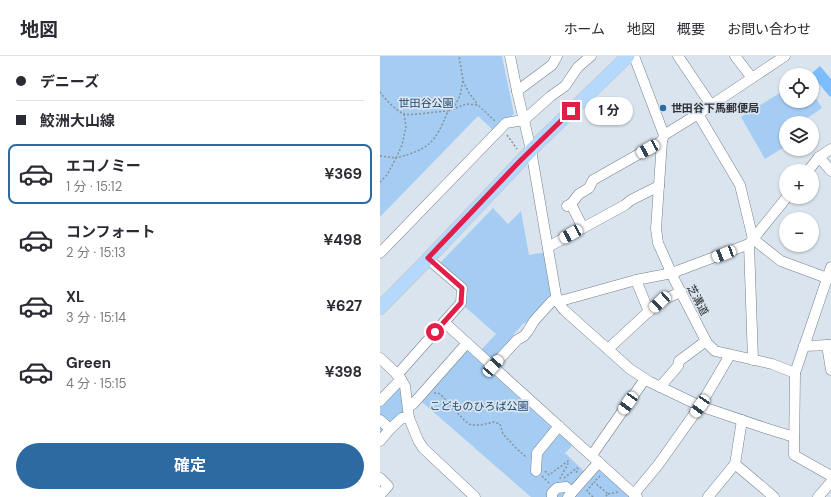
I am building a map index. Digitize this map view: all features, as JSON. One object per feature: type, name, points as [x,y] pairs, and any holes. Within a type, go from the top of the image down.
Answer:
[{"type":"main road","points":[[380,308],[531,150],[628,56]]},
{"type":"street","points":[[510,56],[531,150],[556,301],[564,310],[630,369],[645,379],[700,406],[794,437]]},
{"type":"street","points":[[517,91],[552,65],[557,56]]},
{"type":"street","points":[[380,253],[506,123],[524,120],[551,96],[565,86],[578,67],[591,56]]},
{"type":"street","name":"芝溝道","points":[[634,56],[663,138],[656,229],[658,244],[681,292],[707,343],[715,351],[772,364],[795,372]]},
{"type":"street","points":[[678,56],[710,105]]},
{"type":"street","points":[[735,56],[752,78]]},
{"type":"street","points":[[583,228],[569,205],[579,194],[589,188],[593,180],[663,138],[785,56]]},
{"type":"street","points":[[698,114],[740,184],[751,242],[753,360]]},
{"type":"street","points":[[814,164],[819,157],[831,148]]},
{"type":"street","points":[[819,157],[831,171]]},
{"type":"street","points":[[548,247],[625,205],[631,200],[659,186]]},
{"type":"street","points":[[493,366],[517,340],[524,336],[534,321],[552,301],[564,300],[636,280],[672,273],[751,242],[781,204]]},
{"type":"street","points":[[751,242],[781,261],[827,278]]},
{"type":"street","points":[[380,401],[461,303],[462,288],[428,258]]},
{"type":"street","points":[[831,267],[795,372],[794,437],[794,455],[831,476]]},
{"type":"street","points":[[636,280],[649,312]]},
{"type":"street","points":[[608,349],[660,302],[681,292]]},
{"type":"street","points":[[444,322],[636,495],[700,406],[730,355]]},
{"type":"street","points":[[660,387],[678,366],[679,361],[706,341]]},
{"type":"street","points":[[408,406],[413,404],[467,343]]},
{"type":"street","points":[[804,346],[829,345],[831,370]]},
{"type":"street","points":[[380,358],[399,377],[405,386],[409,418],[423,448],[475,497]]},
{"type":"street","points":[[554,491],[557,488],[566,487],[569,493],[595,458],[645,379]]},
{"type":"street","points":[[380,440],[402,418],[409,418]]},
{"type":"street","points":[[380,420],[390,429]]},
{"type":"street","points":[[708,497],[735,464],[742,420]]},
{"type":"street","points":[[536,468],[537,453],[559,426]]},
{"type":"street","points":[[735,464],[774,497]]},
{"type":"street","points":[[380,478],[388,486],[380,495]]},
{"type":"street","points":[[818,497],[831,482]]},
{"type":"path","points":[[459,56],[463,80],[470,93],[478,104],[502,127],[517,149]]},
{"type":"path","points":[[453,109],[460,96],[463,80]]},
{"type":"path","points":[[380,92],[389,103],[404,114],[412,115],[448,111],[466,104],[478,104]]},
{"type":"path","points":[[380,156],[396,158],[415,153],[425,148],[430,144],[440,130],[448,111]]},
{"type":"path","points":[[380,182],[387,175],[402,145],[406,127],[404,114]]},
{"type":"path","points":[[438,393],[464,421],[471,425],[481,425],[494,422],[500,424],[503,434],[536,468],[554,491]]},
{"type":"path","points":[[536,468],[549,475],[568,461],[569,462],[560,478],[562,480],[577,468],[578,469],[569,493]]},
{"type":"path","points":[[593,497],[587,491],[606,469]]},
{"type":"path","points":[[594,482],[608,494]]},
{"type":"path","points":[[605,497],[608,494],[618,492]]},
{"type":"green space","name":"世田谷公園","points":[[380,56],[502,56],[514,114],[494,131],[478,116],[380,217]]},
{"type":"green space","points":[[779,93],[779,108],[819,108],[819,103],[822,108],[810,116],[779,116],[779,150],[765,159],[741,117]]},
{"type":"green space","points":[[493,208],[508,224],[521,211],[529,255],[546,252],[553,295],[529,321],[523,324],[514,334],[513,338],[492,361],[480,351],[496,334],[464,306],[464,287],[440,263]]},
{"type":"green space","name":"こどものひろば公園","points":[[467,349],[574,444],[565,453],[586,473],[563,497],[531,497],[422,402]]},
{"type":"green space","points":[[400,387],[404,411],[380,434],[380,405]]},
{"type":"green space","points":[[598,466],[632,497],[573,497]]},
{"type":"shaded area","points":[[820,66],[831,79],[830,97],[819,84],[819,68],[818,68]]},
{"type":"place","name":"世田谷下馬郵便局","points":[[663,108]]},
{"type":"route","points":[[435,332],[461,303],[462,288],[428,258],[519,162],[571,111]]}]
